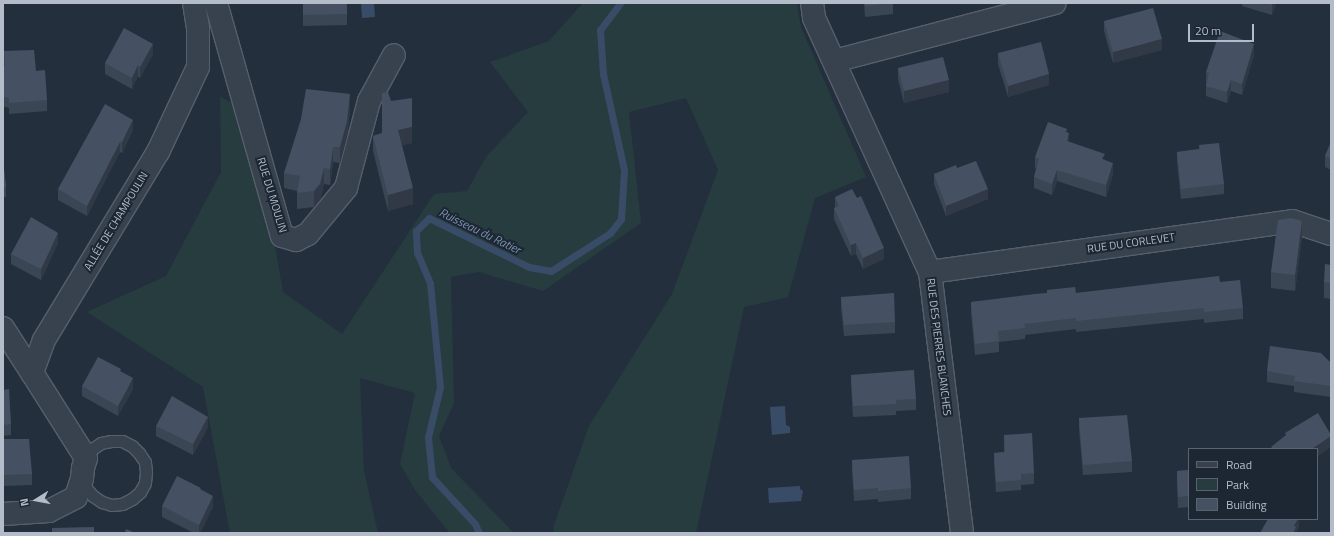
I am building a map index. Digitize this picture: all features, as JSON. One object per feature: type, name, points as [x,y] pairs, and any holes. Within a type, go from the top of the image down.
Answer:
[{"type":"street","name":"ALLÉE DE CHAMPOULIN","points":[[32,373],[44,340],[158,152],[198,67],[198,28],[194,3]]},
{"type":"street","name":"RUE DU MOULIN","points":[[216,3],[282,236],[296,240],[308,234],[346,188],[369,101],[394,55]]},
{"type":"street","name":"RUE DES PIERRES BLANCHES","points":[[812,3],[814,18],[930,272],[962,533]]},
{"type":"street","points":[[834,61],[1055,3]]},
{"type":"street","name":"RUE DU CORLEVET","points":[[930,272],[1292,221],[1331,234]]},
{"type":"street","points":[[3,328],[32,373],[84,468],[76,497],[49,511],[3,514]]},
{"type":"lane","points":[[111,441],[127,444],[139,453],[144,462],[146,472],[145,483],[140,492],[132,499],[122,504],[112,505],[102,502],[93,496],[86,488],[84,468],[92,449],[101,443],[111,441]]},
{"type":"green space","points":[[583,3],[797,3],[801,27],[866,177],[815,198],[788,297],[744,307],[696,533],[554,533],[553,528],[589,426],[672,294],[718,170],[686,98],[629,112],[641,223],[543,291],[479,272],[451,277],[454,403],[439,436],[451,468],[514,533],[450,533],[415,490],[400,464],[415,393],[360,378],[364,471],[378,533],[230,533],[203,387],[87,312],[166,276],[221,172],[220,97],[258,115],[262,170],[283,292],[342,334],[434,194],[467,191],[486,157],[528,112],[490,62],[549,41]]},
{"type":"water","points":[[361,3],[374,3],[375,17],[362,18]]},
{"type":"water","points":[[785,406],[786,425],[790,427],[790,433],[772,435],[770,407]]},
{"type":"water","points":[[800,486],[800,489],[803,491],[801,501],[769,503],[768,488]]},
{"type":"building","points":[[303,3],[347,3],[347,14],[303,15]]},
{"type":"building","points":[[865,3],[893,3],[865,6]]},
{"type":"building","points":[[1153,8],[1162,39],[1113,52],[1104,21]]},
{"type":"building","points":[[124,28],[153,44],[140,67],[138,65],[132,78],[105,63]]},
{"type":"building","points":[[1220,31],[1254,44],[1242,84],[1231,80],[1227,92],[1206,86],[1209,73],[1206,72]]},
{"type":"building","points":[[1041,42],[1049,74],[1008,86],[998,53]]},
{"type":"building","points":[[34,50],[36,71],[45,70],[47,100],[9,103],[9,98],[3,97],[3,66],[5,66],[4,51]]},
{"type":"building","points":[[943,57],[949,80],[904,91],[898,68]]},
{"type":"building","points":[[306,89],[350,94],[347,121],[340,147],[333,147],[330,169],[324,168],[320,184],[314,191],[297,193],[300,176],[284,173],[301,119]]},
{"type":"building","points":[[388,92],[391,101],[412,98],[412,127],[398,130],[413,188],[388,195],[373,136],[382,133],[382,93]]},
{"type":"building","points":[[105,104],[133,120],[87,206],[58,189]]},
{"type":"building","points":[[1048,122],[1067,129],[1066,132],[1069,133],[1067,141],[1105,154],[1102,159],[1113,163],[1106,185],[1057,170],[1052,184],[1034,177],[1039,159],[1035,157]]},
{"type":"building","points":[[1331,142],[1331,159],[1325,156]]},
{"type":"building","points":[[1219,143],[1224,184],[1181,189],[1177,152],[1200,149],[1199,145]]},
{"type":"building","points":[[3,160],[6,187],[3,187]]},
{"type":"building","points":[[976,161],[988,189],[946,206],[934,174],[956,165],[957,168]]},
{"type":"building","points":[[852,189],[857,198],[861,196],[884,248],[863,258],[856,243],[851,245],[834,208],[839,206],[835,197]]},
{"type":"building","points":[[31,217],[58,233],[41,269],[11,254]]},
{"type":"building","points":[[1291,218],[1302,221],[1295,275],[1271,272],[1278,220]]},
{"type":"building","points":[[1325,264],[1331,265],[1331,283],[1324,282]]},
{"type":"building","points":[[1219,276],[1220,282],[1240,280],[1243,308],[1204,312],[1204,308],[1076,321],[1076,318],[1024,324],[1025,328],[998,331],[999,341],[975,344],[971,302],[1047,293],[1047,290],[1075,287],[1076,293]]},
{"type":"building","points":[[894,293],[895,322],[844,325],[841,297]]},
{"type":"building","points":[[1270,346],[1321,353],[1331,363],[1331,386],[1294,381],[1295,376],[1267,371]]},
{"type":"building","points":[[98,357],[121,369],[120,371],[133,378],[118,406],[82,386]]},
{"type":"building","points":[[914,370],[916,399],[896,400],[896,404],[853,406],[851,375]]},
{"type":"building","points":[[9,389],[11,424],[3,425],[3,390]]},
{"type":"building","points":[[172,396],[208,417],[193,444],[156,426]]},
{"type":"building","points":[[1318,413],[1331,436],[1313,448],[1272,448],[1271,447],[1286,435],[1285,433]]},
{"type":"building","points":[[1127,415],[1132,461],[1083,465],[1079,418]]},
{"type":"building","points":[[1032,433],[1034,473],[1021,474],[1021,480],[996,482],[994,453],[1005,452],[1004,435]]},
{"type":"building","points":[[3,439],[29,439],[32,474],[3,475]]},
{"type":"building","points":[[909,456],[911,488],[878,491],[878,488],[854,490],[852,460]]},
{"type":"building","points":[[1188,470],[1188,496],[1178,497],[1177,471]]},
{"type":"building","points":[[177,476],[213,496],[199,525],[162,506]]},
{"type":"building","points":[[1267,520],[1297,520],[1294,526],[1296,527],[1293,533],[1260,533]]},
{"type":"building","points":[[94,527],[94,533],[52,533],[52,528]]},
{"type":"building","points":[[126,529],[135,533],[125,533]]},
{"type":"waterway","name":"Ruisseau du Ratier","points":[[479,533],[475,524],[432,477],[428,437],[440,387],[430,283],[417,253],[416,231],[429,218],[529,267],[551,271],[610,233],[621,219],[624,170],[603,74],[600,30],[620,3]]}]
